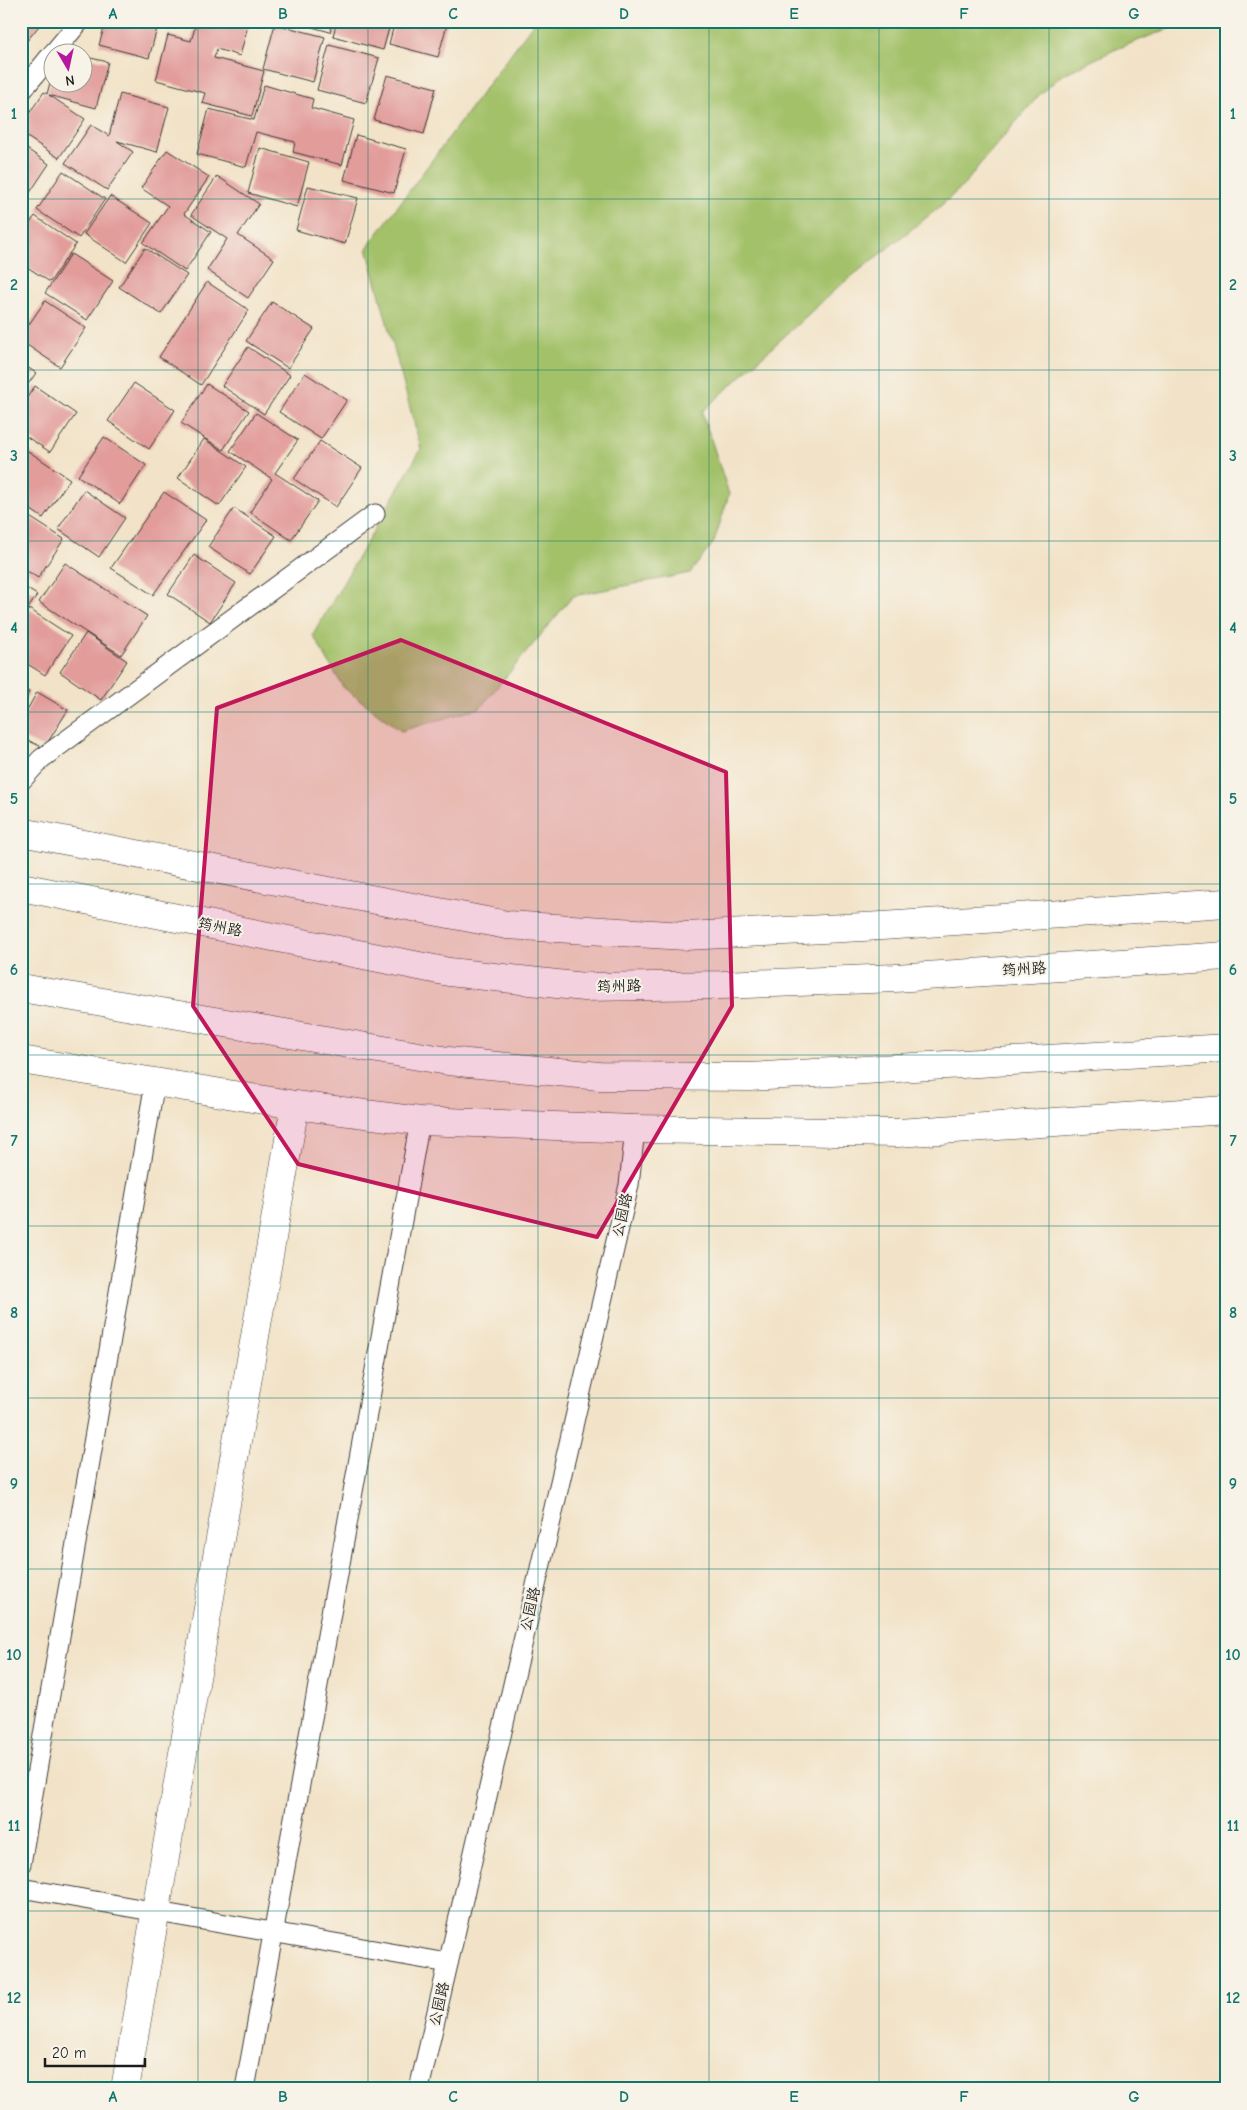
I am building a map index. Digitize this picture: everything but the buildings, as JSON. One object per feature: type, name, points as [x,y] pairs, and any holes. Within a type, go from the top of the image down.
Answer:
[{"type":"street","points":[[21,832],[507,925],[685,936],[882,926],[1226,902]]},
{"type":"street","name":"筠州路","points":[[21,887],[449,972],[584,987],[723,985],[886,978],[1226,956]]},
{"type":"street","points":[[21,988],[448,1061],[598,1076],[750,1077],[1226,1048]]},
{"type":"street","points":[[22,1066],[155,1082],[295,1105],[420,1121],[635,1129],[898,1133],[1226,1110]]},
{"type":"street","points":[[125,2089],[295,1105]]},
{"type":"lane","points":[[63,42],[80,21]]},
{"type":"lane","points":[[21,92],[42,67]]},
{"type":"lane","points":[[21,781],[41,760],[375,514]]},
{"type":"lane","points":[[21,1864],[155,1082]]},
{"type":"lane","points":[[245,2089],[420,1121]]},
{"type":"lane","name":"公园路","points":[[419,2089],[629,1185],[635,1129]]},
{"type":"lane","points":[[21,1888],[448,1963]]},
{"type":"highlighted area","points":[[401,640],[726,772],[732,1006],[597,1237],[298,1164],[193,1006],[217,708]]},
{"type":"green space","points":[[535,21],[1188,21],[1114,50],[1062,75],[1040,94],[965,184],[936,210],[838,287],[702,412],[729,494],[714,542],[690,573],[573,596],[480,708],[401,731],[343,687],[313,635],[421,449],[367,248]]}]
